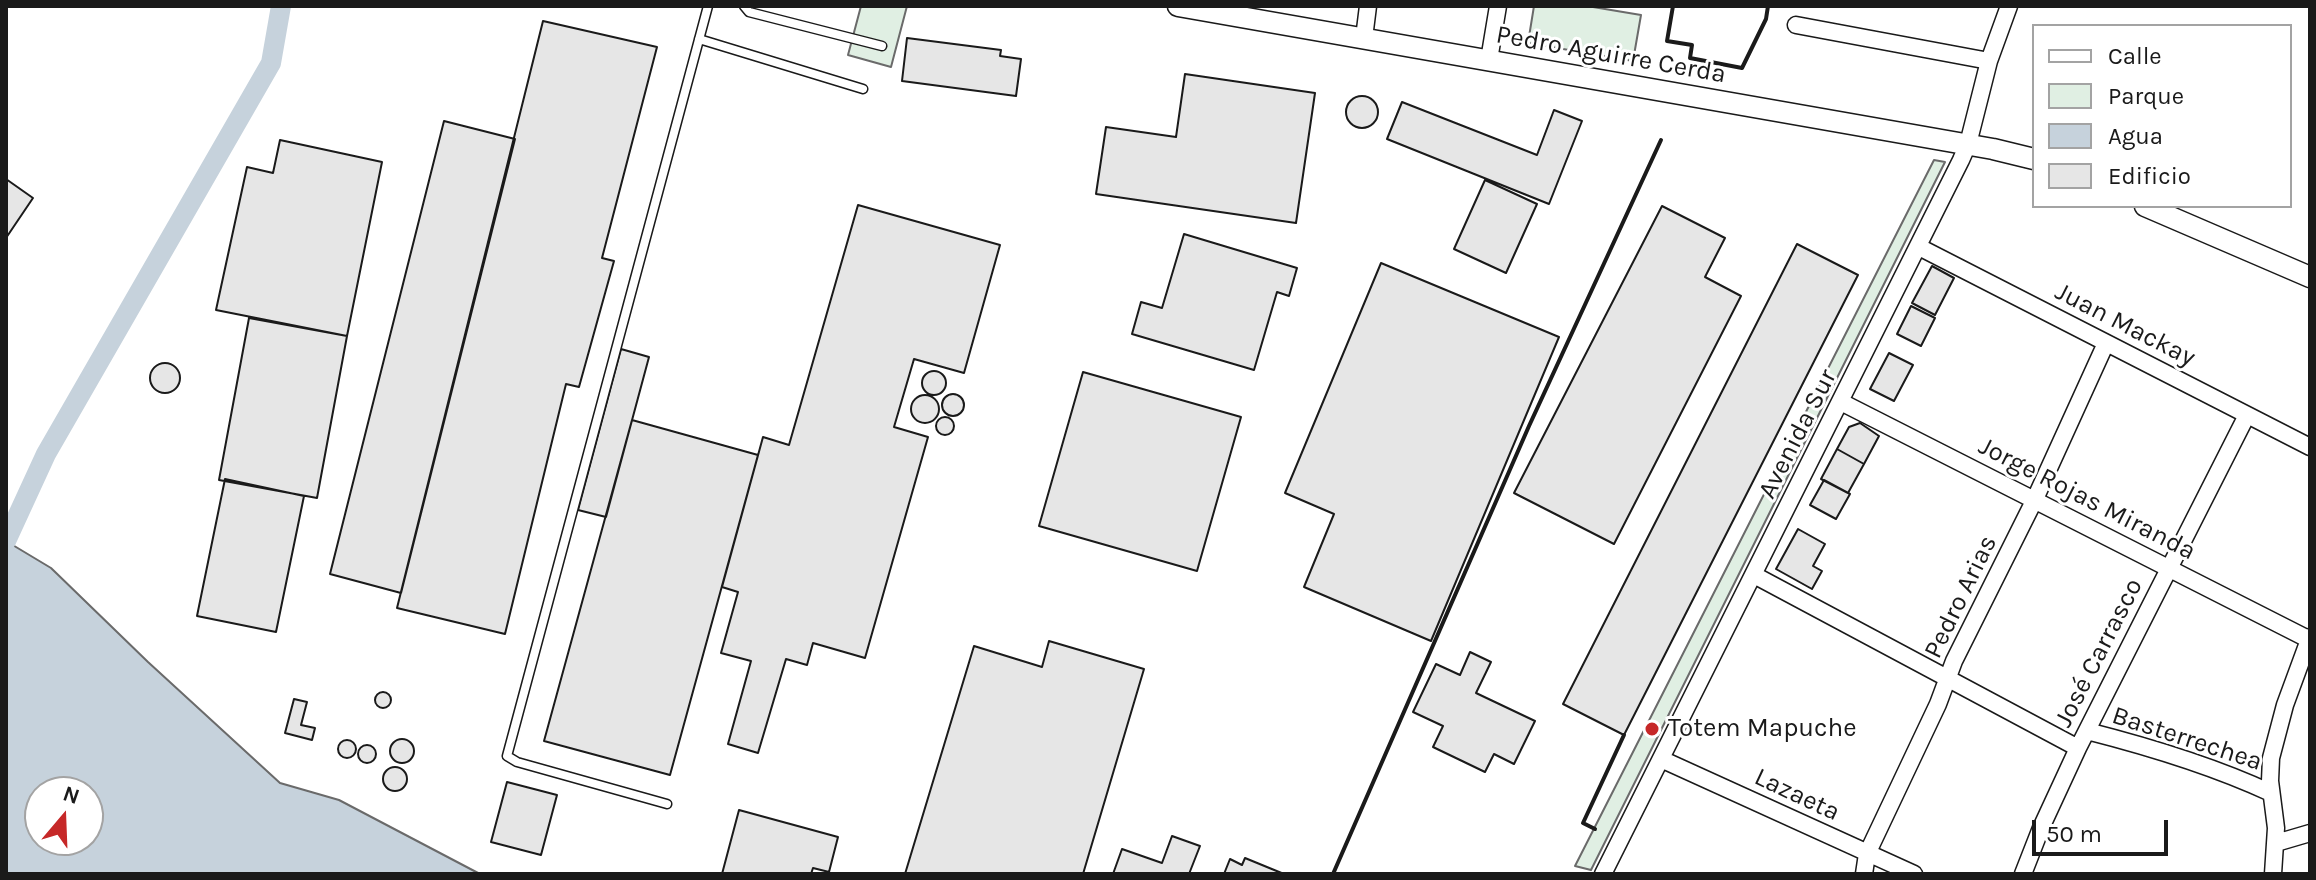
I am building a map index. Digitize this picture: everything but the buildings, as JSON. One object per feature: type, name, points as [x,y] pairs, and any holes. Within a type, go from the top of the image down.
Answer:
[{"type":"street","name":"Pedro Aguirre Cerda","points":[[1178,6],[1238,11],[1364,38],[1968,144],[2032,159]]},
{"type":"street","points":[[1364,38],[1368,6]]},
{"type":"street","points":[[1489,60],[1498,6]]},
{"type":"street","name":"Avenida Sur","points":[[1603,874],[1968,144],[1989,61],[2009,6]]},
{"type":"street","points":[[1796,25],[1989,61]]},
{"type":"street","points":[[2150,208],[2310,277]]},
{"type":"street","name":"Juan Mackay","points":[[1919,247],[2310,447]]},
{"type":"street","name":"Pedro Arias","points":[[1864,874],[1867,854],[2106,343]]},
{"type":"street","name":"Jorge Rojas Miranda","points":[[1841,402],[2310,639]]},
{"type":"street","name":"José Carrasco","points":[[2023,874],[2078,748],[2247,415]]},
{"type":"street","name":"Basterrechea","points":[[1754,575],[2078,748]]},
{"type":"street","points":[[2273,874],[2276,843],[2270,768],[2273,747],[2310,639]]},
{"type":"street","name":"Basterrechea","points":[[2087,731],[2143,745],[2231,775],[2271,793]]},
{"type":"street","name":"Lazaeta","points":[[1661,759],[1914,874]]},
{"type":"street","points":[[2276,843],[2310,833]]},
{"type":"lane","points":[[667,804],[517,762],[507,756],[708,6]]},
{"type":"lane","points":[[744,6],[749,12],[882,46]]},
{"type":"lane","points":[[699,39],[863,89]]},
{"type":"green space","points":[[861,6],[907,6],[891,67],[848,55]]},
{"type":"green space","points":[[1534,6],[1587,6],[1641,15],[1633,61],[1528,43]]},
{"type":"green space","points":[[1934,160],[1945,162],[1591,870],[1575,866]]},
{"type":"water","points":[[6,541],[51,568],[280,783],[339,800],[480,874],[6,874]]},
{"type":"waterway","points":[[6,541],[46,454],[271,63],[281,6]]},
{"type":"wall","points":[[1673,6],[1667,41],[1692,45],[1690,58],[1742,68],[1766,19],[1768,6]]},
{"type":"wall","points":[[1333,874],[1529,426],[1661,140]]},
{"type":"wall","points":[[1595,829],[1583,823],[1624,735]]},
{"type":"place","name":"Totem Mapuche","points":[[1652,729]]}]
